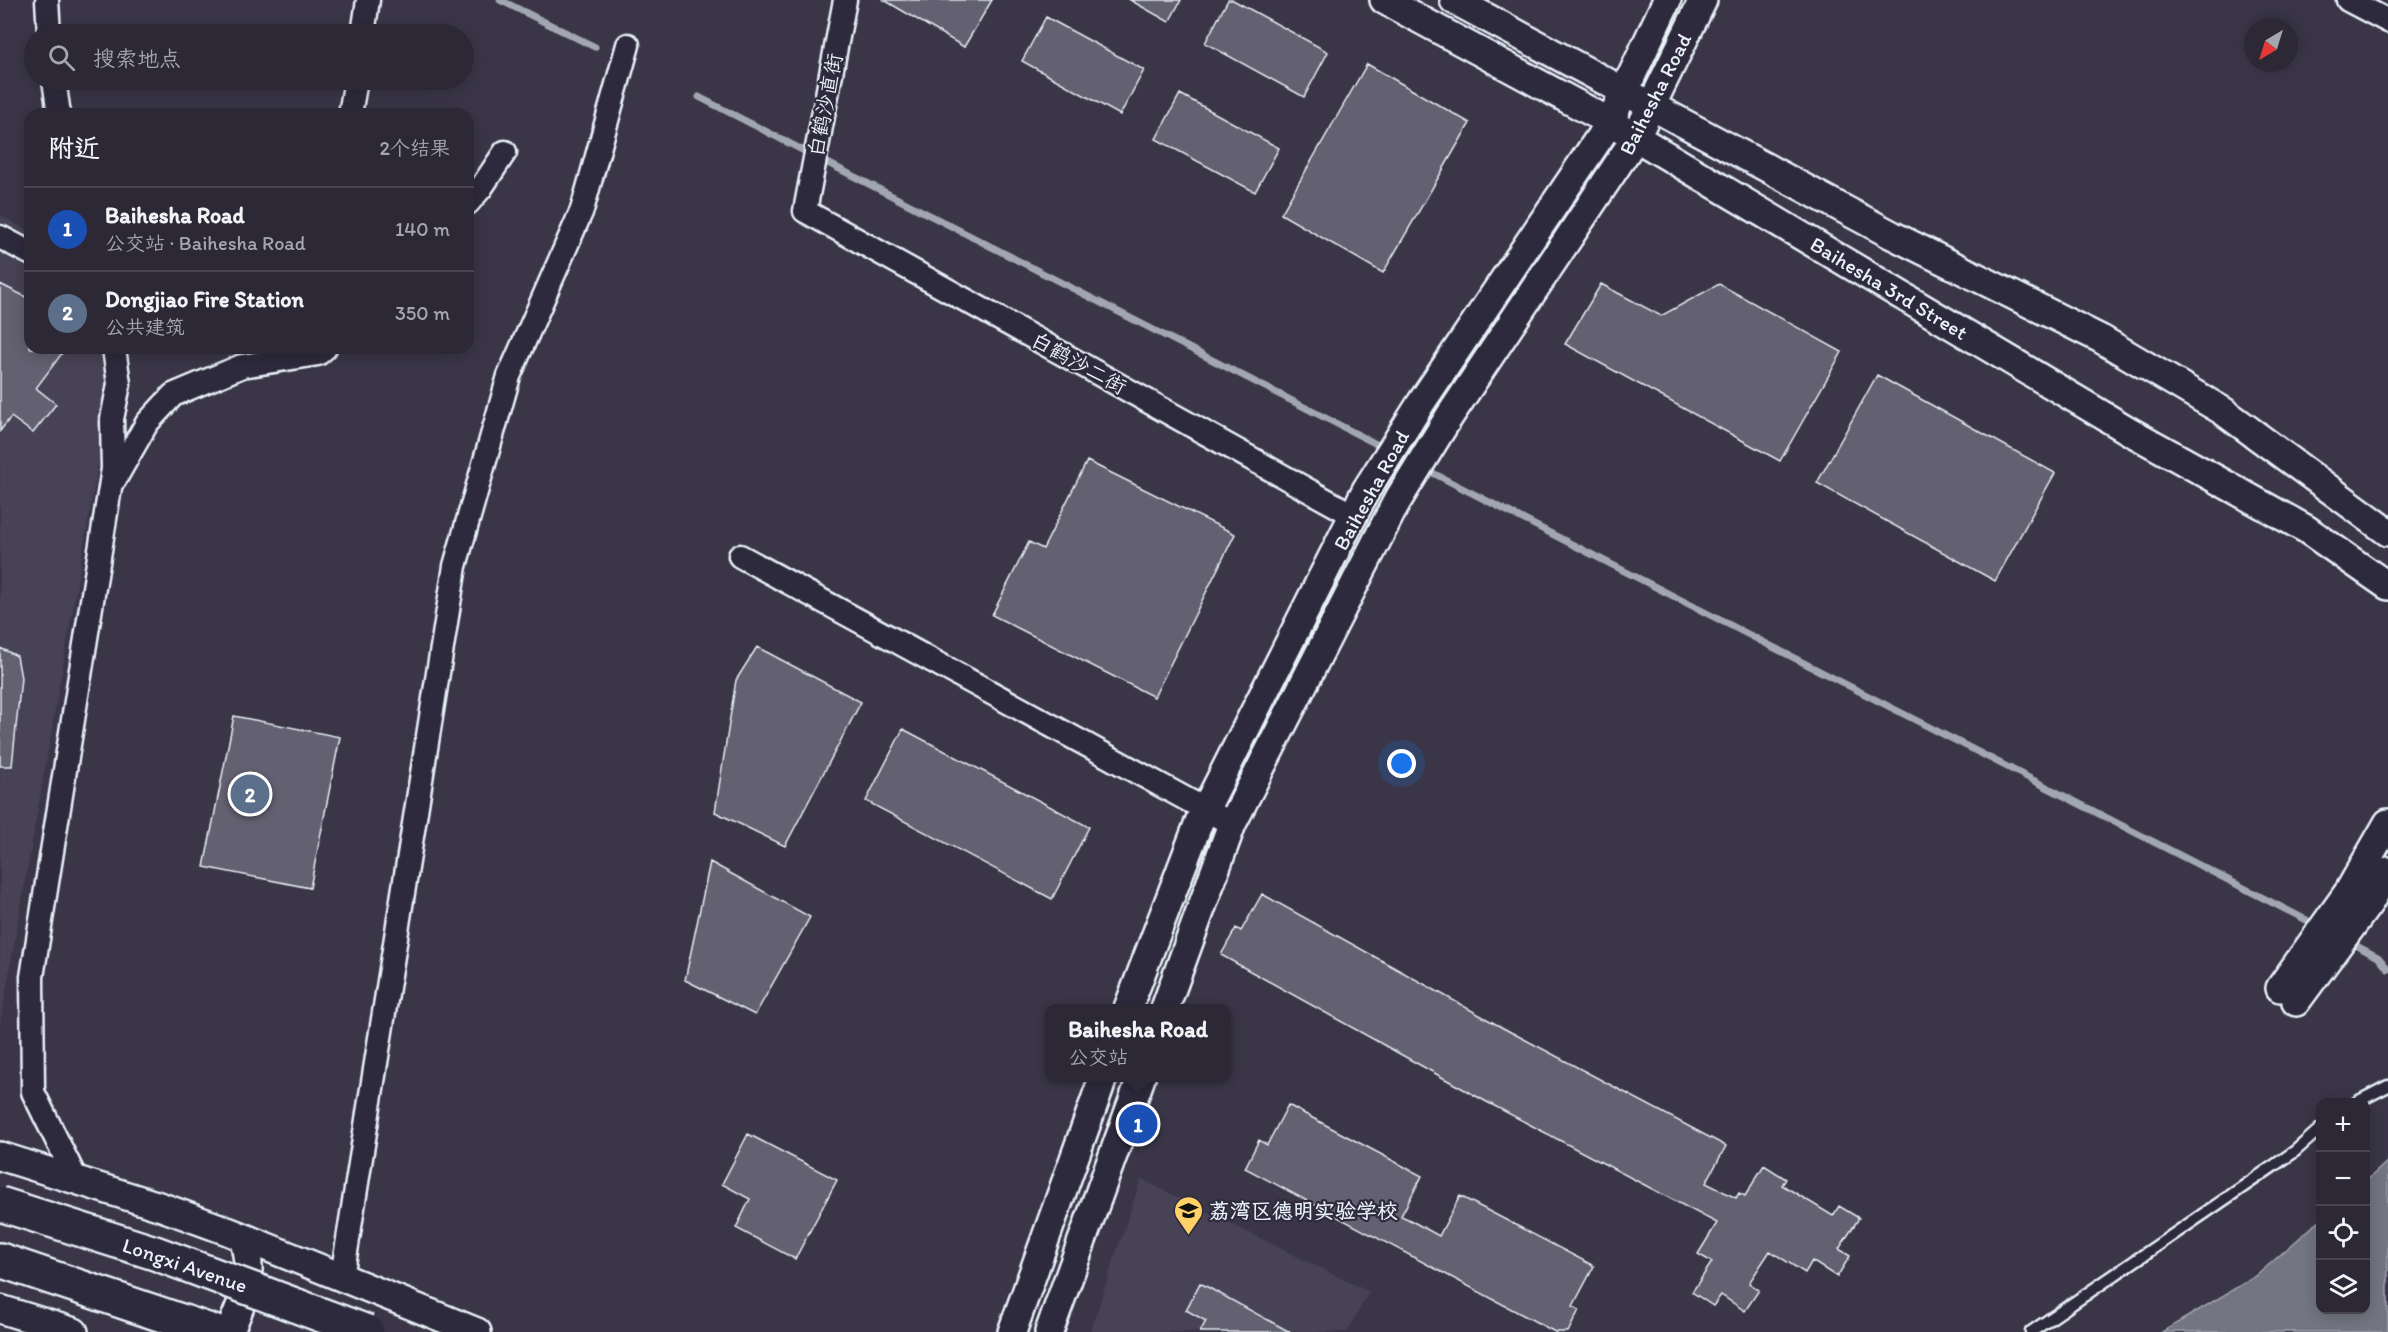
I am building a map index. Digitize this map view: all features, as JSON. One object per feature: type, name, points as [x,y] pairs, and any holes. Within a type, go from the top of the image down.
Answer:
[{"type":"main road","name":"Longxi Avenue","points":[[0,1204],[154,1253],[367,1332]]},
{"type":"main road","points":[[0,1260],[213,1332]]},
{"type":"street","points":[[46,0],[48,24]]},
{"type":"street","points":[[364,24],[368,0]]},
{"type":"street","name":"白鹤沙直街","points":[[805,211],[844,0]]},
{"type":"street","name":"Baihesha 3rd Street","points":[[1384,0],[1636,137],[2132,432],[2306,529],[2388,586]]},
{"type":"street","name":"Baihesha 3rd Street","points":[[1454,0],[1892,235],[2102,339],[2223,411],[2388,532]]},
{"type":"street","name":"Baihesha Road","points":[[1130,1004],[1205,810],[1366,490],[1421,403],[1610,122],[1667,0]]},
{"type":"street","name":"Baihesha Road","points":[[1167,1004],[1232,824],[1396,503],[1449,417],[1636,137],[1703,0]]},
{"type":"street","points":[[2348,0],[2388,21]]},
{"type":"street","points":[[342,1277],[455,566],[509,376],[582,210],[628,45]]},
{"type":"street","points":[[55,90],[58,108]]},
{"type":"street","points":[[351,108],[354,90]]},
{"type":"street","points":[[474,196],[505,152]]},
{"type":"street","name":"白鹤沙二街","points":[[805,211],[1353,515]]},
{"type":"street","points":[[0,237],[24,250]]},
{"type":"street","points":[[76,1179],[33,1092],[32,977],[113,469],[112,419],[119,384],[115,354]]},
{"type":"street","points":[[109,489],[147,423],[173,395],[242,366],[300,354]]},
{"type":"street","points":[[740,556],[1232,824]]},
{"type":"street","points":[[2359,897],[2388,823]]},
{"type":"street","points":[[2295,986],[2359,897],[2388,871]]},
{"type":"street","points":[[1012,1332],[1101,1082]]},
{"type":"street","points":[[1049,1332],[1139,1082]]},
{"type":"street","points":[[0,1156],[173,1211],[477,1332]]},
{"type":"street","points":[[230,1332],[249,1273],[249,1261],[243,1238]]},
{"type":"street","points":[[0,1309],[74,1332]]},
{"type":"street","points":[[0,1329],[27,1317]]},
{"type":"lane","points":[[2365,1098],[2388,1086]]},
{"type":"lane","points":[[2031,1332],[2294,1152],[2316,1133]]},
{"type":"shaded area","points":[[0,215],[24,229],[24,354],[108,354],[111,390],[0,1025]]},
{"type":"shaded area","name":"荔湾区德明实验学校","points":[[1141,1179],[1369,1292],[1347,1332],[1090,1332]]},
{"type":"water","points":[[2388,1161],[2388,1332],[2162,1332],[2256,1276],[2316,1224],[2316,1314],[2370,1314],[2370,1177]]},
{"type":"building","points":[[884,0],[992,0],[964,47]]},
{"type":"building","points":[[1130,0],[1181,0],[1169,22]]},
{"type":"building","points":[[1228,0],[1233,0],[1328,52],[1304,97],[1205,43]]},
{"type":"building","points":[[1046,17],[1144,70],[1120,115],[1022,61]]},
{"type":"building","points":[[1367,64],[1470,123],[1383,273],[1281,214]]},
{"type":"building","points":[[1180,94],[1279,148],[1255,192],[1156,139]]},
{"type":"building","points":[[0,284],[24,296],[24,354],[62,354],[36,388],[56,404],[33,433],[11,417],[0,431]]},
{"type":"building","points":[[1601,284],[1661,316],[1719,284],[1842,352],[1780,461],[1565,344]]},
{"type":"building","points":[[1877,375],[2055,473],[1995,581],[1817,483]]},
{"type":"building","points":[[1087,461],[1235,534],[1154,697],[992,615],[1029,542],[1043,549]]},
{"type":"building","points":[[757,647],[861,702],[785,846],[715,812],[736,680]]},
{"type":"building","points":[[0,648],[17,656],[21,678],[12,766],[0,766]]},
{"type":"building","points":[[234,716],[340,737],[310,888],[204,867]]},
{"type":"building","points":[[903,729],[1089,827],[1052,899],[866,801]]},
{"type":"building","points":[[710,862],[810,917],[755,1015],[685,980]]},
{"type":"building","points":[[1262,894],[1503,1028],[1726,1146],[1706,1183],[1736,1198],[1739,1193],[1745,1196],[1764,1165],[1786,1179],[1782,1185],[1833,1216],[1839,1206],[1859,1218],[1839,1249],[1850,1256],[1837,1277],[1812,1261],[1805,1273],[1770,1251],[1749,1283],[1759,1290],[1745,1311],[1721,1295],[1713,1306],[1692,1292],[1712,1262],[1698,1254],[1717,1223],[1485,1101],[1221,955],[1236,928],[1241,931]]},
{"type":"building","points":[[1288,1105],[1422,1176],[1401,1216],[1439,1236],[1460,1196],[1594,1266],[1573,1306],[1579,1310],[1568,1332],[1555,1332],[1245,1168],[1259,1140],[1267,1145]]},
{"type":"building","points":[[748,1134],[837,1180],[795,1259],[736,1228],[750,1199],[722,1184]]},
{"type":"building","points":[[1200,1283],[1290,1332],[1200,1332],[1206,1321],[1186,1310]]},
{"type":"waterway","points":[[500,0],[595,47]]},
{"type":"waterway","points":[[699,97],[1386,449]]},
{"type":"waterway","points":[[1425,469],[2318,926]]},
{"type":"waterway","points":[[2349,942],[2378,957],[2388,969]]},
{"type":"place","name":"Dongjiao Fire Station","points":[[250,794]]},
{"type":"place","name":"Baihesha Road","points":[[1138,1124]]},
{"type":"place","name":"荔湾区德明实验学校","points":[[1188,1236]]}]
